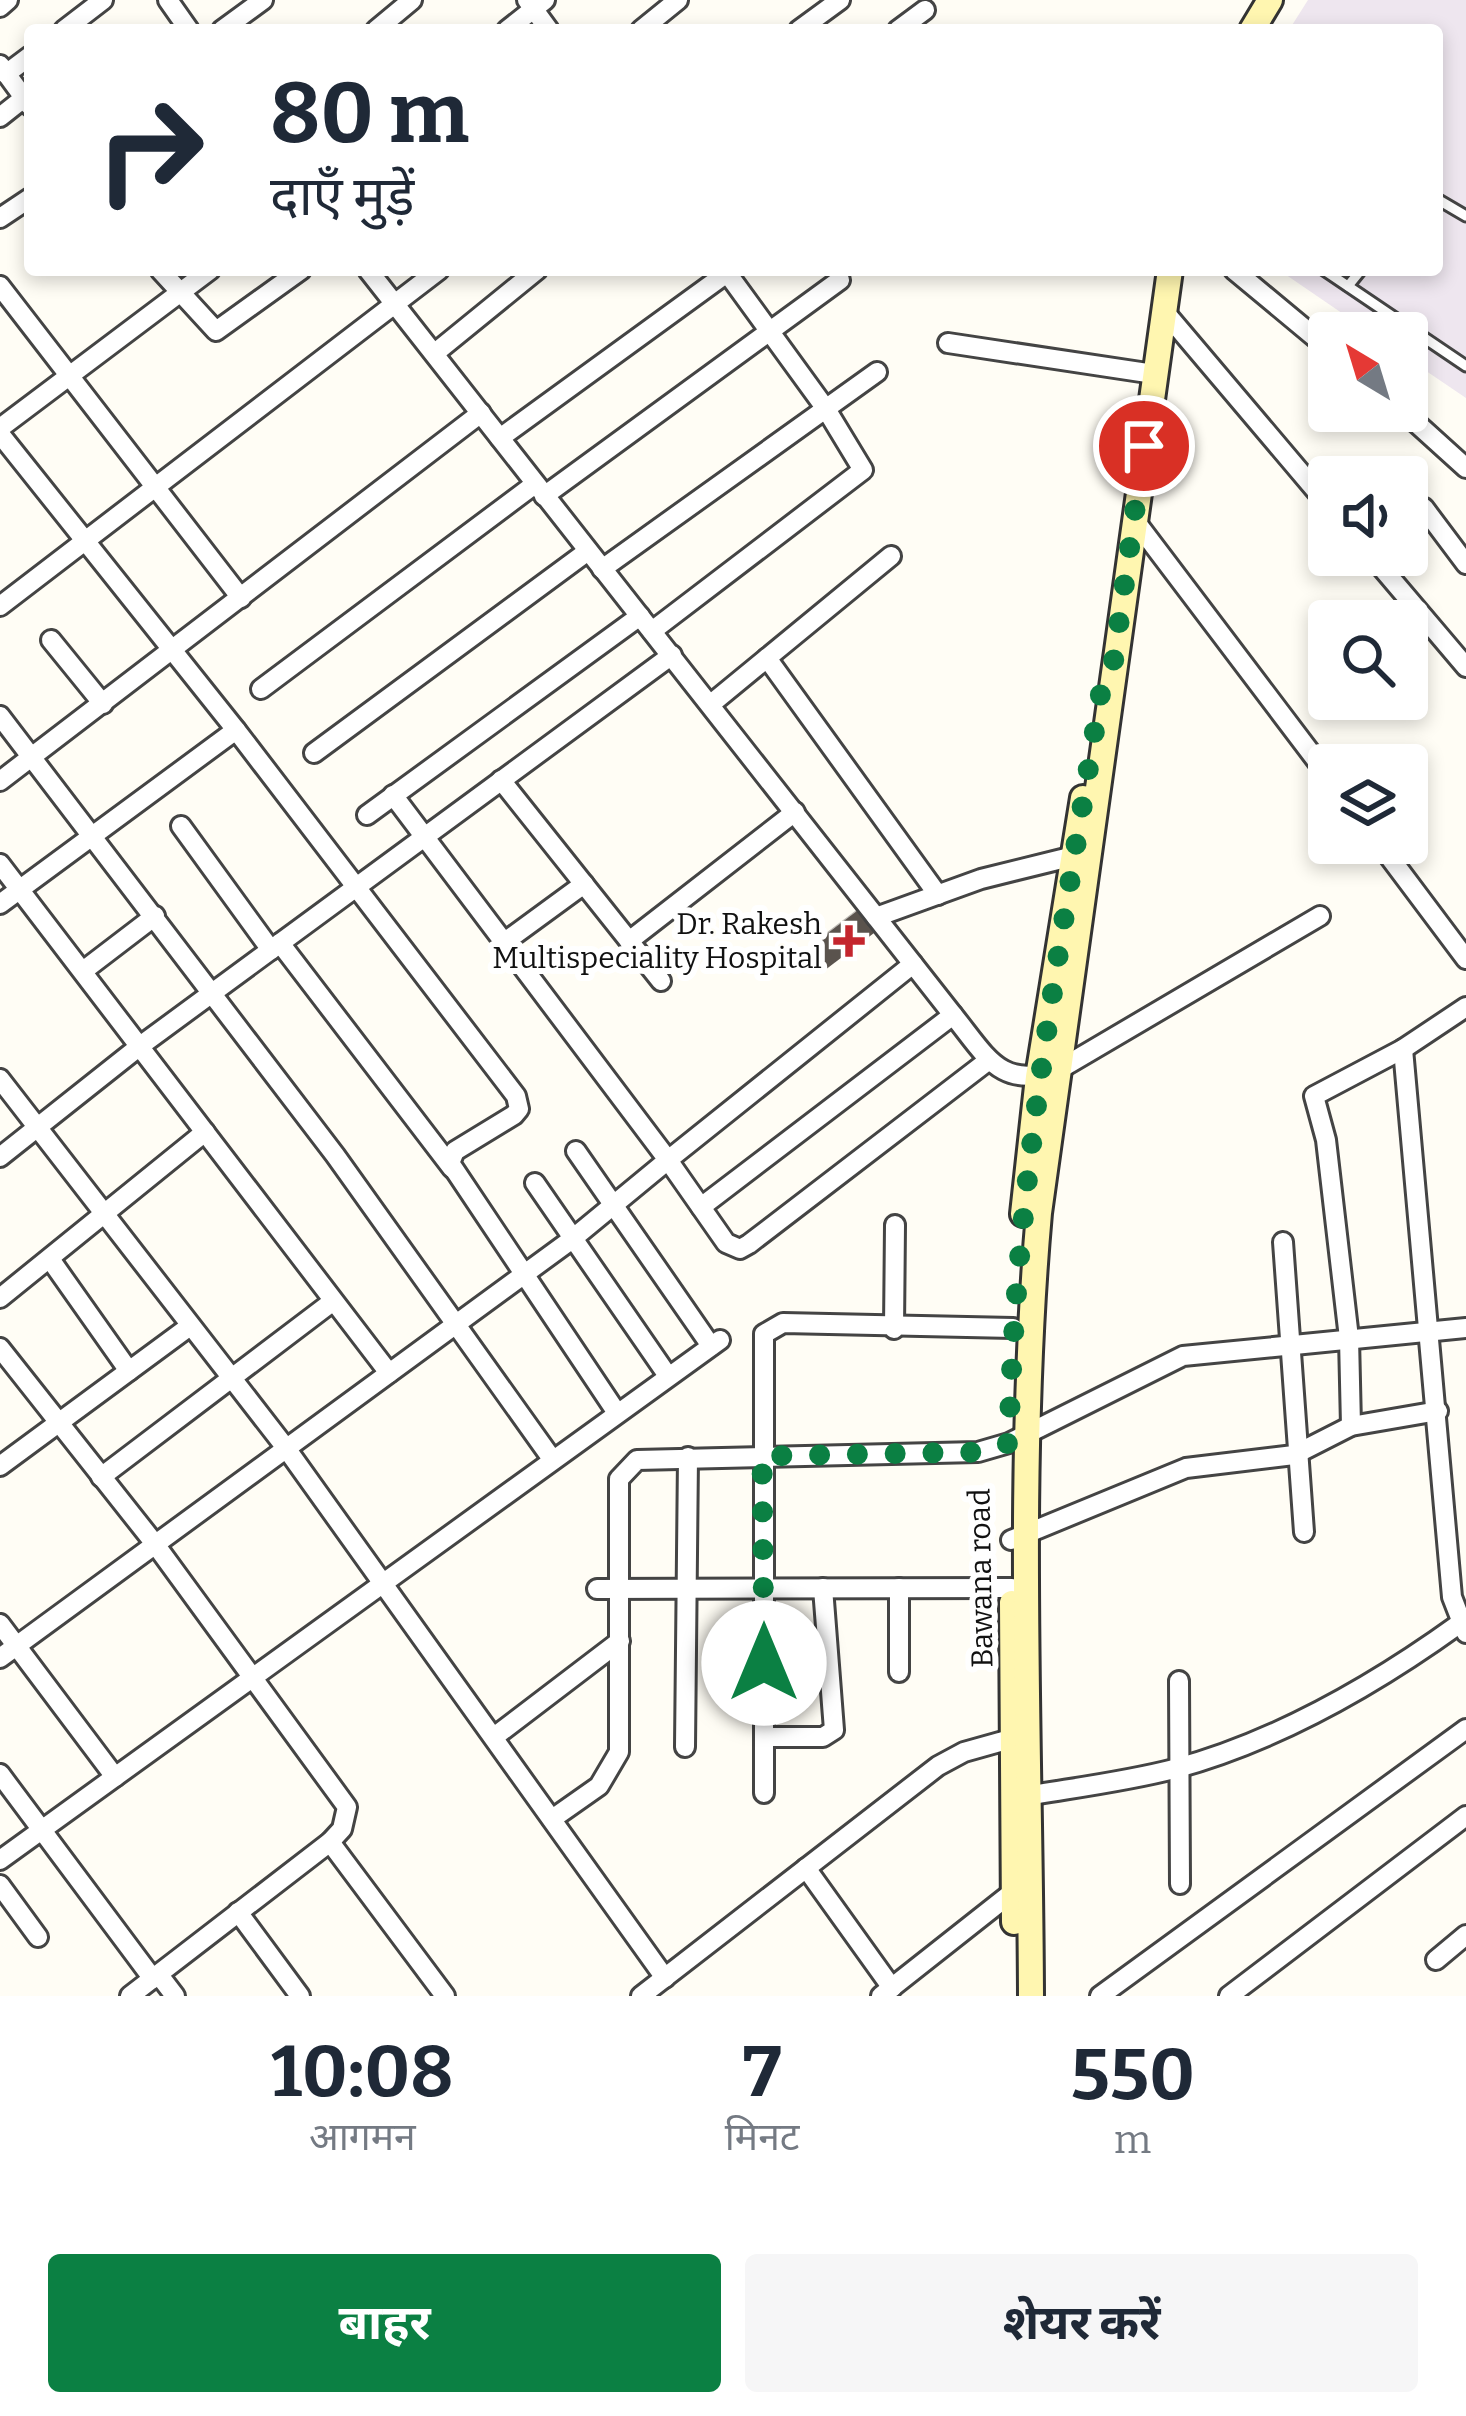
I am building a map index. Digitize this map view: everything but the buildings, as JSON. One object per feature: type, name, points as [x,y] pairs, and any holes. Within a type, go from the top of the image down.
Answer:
[{"type":"street","points":[[0,7],[8,0]]},
{"type":"street","points":[[72,24],[104,0]]},
{"type":"street","points":[[230,24],[263,0]]},
{"type":"street","points":[[383,24],[412,0]]},
{"type":"street","points":[[648,24],[678,0]]},
{"type":"street","points":[[807,24],[840,0]]},
{"type":"street","points":[[513,24],[535,3]]},
{"type":"street","points":[[906,24],[925,10]]},
{"type":"street","points":[[3,70],[24,98]]},
{"type":"street","points":[[164,276],[216,332],[293,276]]},
{"type":"street","points":[[202,276],[0,431],[236,730],[519,1102],[514,1115],[455,1151],[453,1169]]},
{"type":"street","points":[[373,276],[989,1060],[1022,1079],[1049,1073],[1320,916]]},
{"type":"street","points":[[0,606],[431,276]]},
{"type":"street","points":[[435,353],[530,276]]},
{"type":"street","points":[[500,438],[721,276]]},
{"type":"street","points":[[367,815],[861,474],[862,466],[826,409],[732,276]]},
{"type":"street","name":"Bawana road","points":[[1049,1073],[1116,691],[1113,665],[1169,276]]},
{"type":"street","points":[[1241,276],[1308,332]]},
{"type":"street","points":[[261,689],[840,280]]},
{"type":"street","points":[[0,286],[241,598]]},
{"type":"street","points":[[1164,311],[1308,481]]},
{"type":"street","points":[[948,343],[1154,374]]},
{"type":"street","points":[[602,568],[877,372]]},
{"type":"street","points":[[0,781],[481,413]]},
{"type":"street","points":[[1426,432],[1466,468]]},
{"type":"street","points":[[1428,513],[1466,564]]},
{"type":"street","points":[[1133,518],[1308,749]]},
{"type":"street","points":[[314,753],[588,550]]},
{"type":"street","points":[[711,704],[891,556]]},
{"type":"street","points":[[1389,576],[1466,667]]},
{"type":"street","points":[[51,640],[103,704]]},
{"type":"street","points":[[0,1157],[140,1046],[672,655]]},
{"type":"street","points":[[767,658],[938,895]]},
{"type":"street","name":"Bawana road","points":[[1015,1996],[1014,1891],[1022,1736],[1013,1328],[1074,856],[1101,691],[1113,665]]},
{"type":"street","points":[[0,716],[213,992],[552,1459]]},
{"type":"street","points":[[0,904],[236,730]]},
{"type":"street","points":[[501,780],[661,981]]},
{"type":"street","points":[[393,795],[732,1248],[749,1244],[989,1060]]},
{"type":"street","points":[[629,941],[795,812]]},
{"type":"street","points":[[181,826],[453,1169],[617,1413]]},
{"type":"street","points":[[876,916],[1074,856]]},
{"type":"street","points":[[0,863],[388,1373]]},
{"type":"street","points":[[1394,864],[1466,958]]},
{"type":"street","points":[[506,941],[584,884]]},
{"type":"street","points":[[83,971],[155,916]]},
{"type":"street","points":[[0,1658],[571,1240],[913,964]]},
{"type":"street","points":[[1351,1426],[1349,1338],[1326,1140],[1314,1096],[1402,1049],[1466,1006]]},
{"type":"street","points":[[701,1207],[953,1015]]},
{"type":"street","points":[[1020,1797],[1178,1768],[1358,1694],[1463,1629],[1402,1049]]},
{"type":"street","points":[[0,1079],[286,1448],[665,1978]]},
{"type":"street","points":[[0,1298],[205,1132]]},
{"type":"street","name":"Bawana road","points":[[1017,1440],[1041,1135]]},
{"type":"street","points":[[0,1860],[715,1343],[611,1207],[576,1151]]},
{"type":"street","points":[[535,1184],[668,1376]]},
{"type":"street","points":[[894,1329],[895,1225]]},
{"type":"street","points":[[1283,1242],[1294,1455],[1304,1532]]},
{"type":"street","points":[[50,1259],[129,1371]]},
{"type":"street","points":[[101,1477],[332,1301]]},
{"type":"street","points":[[764,1793],[764,1334],[783,1323],[1013,1328]]},
{"type":"street","points":[[0,1466],[190,1326]]},
{"type":"street","points":[[552,1819],[599,1786],[619,1752],[619,1480],[624,1469],[637,1460],[978,1452],[1017,1440],[1168,1361],[1288,1342],[1466,1328]]},
{"type":"street","points":[[0,1348],[155,1544],[347,1807],[342,1829],[330,1842],[130,1996]]},
{"type":"street","points":[[1018,1538],[1186,1468],[1294,1455],[1351,1426],[1438,1412]]},
{"type":"street","points":[[685,1747],[688,1457]]},
{"type":"street","name":"Bawana road","points":[[1018,1538],[1012,1588],[1022,1736]]},
{"type":"street","points":[[764,1737],[823,1737],[834,1730],[823,1588]]},
{"type":"street","points":[[898,1588],[899,1672]]},
{"type":"street","points":[[597,1589],[1012,1588]]},
{"type":"street","points":[[0,1624],[115,1777]]},
{"type":"street","points":[[494,1737],[620,1641]]},
{"type":"street","points":[[1179,1681],[1180,1884]]},
{"type":"street","points":[[1100,1996],[1466,1729]]},
{"type":"street","points":[[641,1996],[950,1758],[1022,1736]]},
{"type":"street","points":[[0,1774],[175,1996]]},
{"type":"street","name":"Bawana road","points":[[1020,1797],[1031,1996]]},
{"type":"street","points":[[1229,1996],[1466,1816]]},
{"type":"street","points":[[330,1842],[445,1996]]},
{"type":"street","points":[[806,1868],[886,1992],[1014,1891]]},
{"type":"street","points":[[0,1886],[38,1937]]},
{"type":"street","points":[[238,1912],[300,1996]]},
{"type":"street","points":[[1436,1960],[1466,1935]]},
{"type":"lane","points":[[1333,276],[1466,366]]},
{"type":"lane","points":[[1348,286],[1356,276]]},
{"type":"shaded area","points":[[1308,0],[1466,0],[1466,398],[1428,372],[1428,312],[1340,312],[1288,276],[1443,276],[1443,24],[1293,24]]},
{"type":"place","name":"Dr. Rakesh Multispeciality Hospital","points":[[849,941]]},
{"type":"route","points":[[764,1663],[762,1456],[978,1452],[1009,1443],[1013,1328],[1038,1077],[1101,691],[1113,665],[1144,446]]}]
